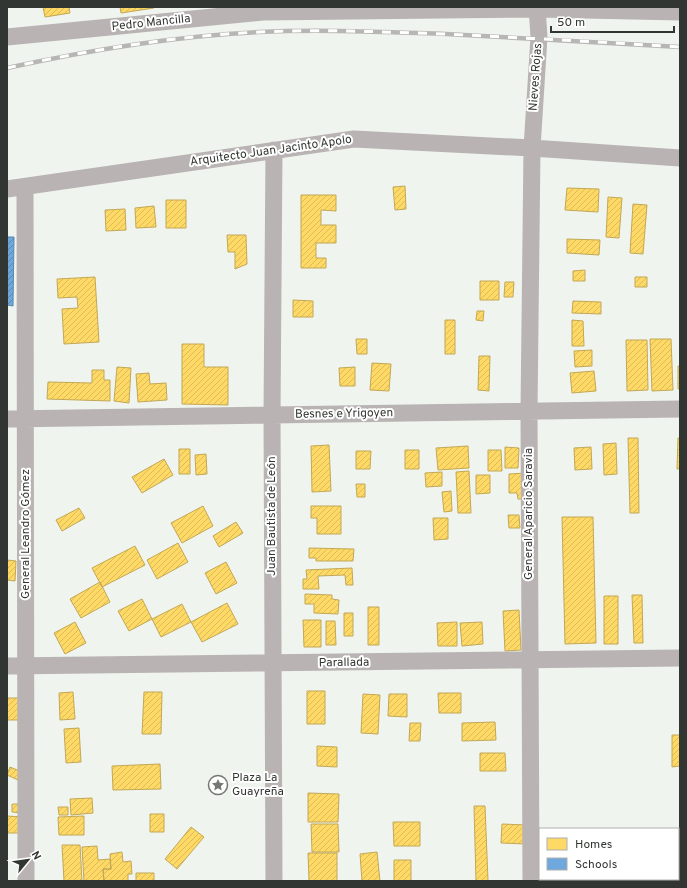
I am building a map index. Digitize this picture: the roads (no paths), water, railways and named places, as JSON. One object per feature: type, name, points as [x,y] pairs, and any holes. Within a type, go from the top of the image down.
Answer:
[{"type":"street","name":"Pedro Mancilla","points":[[7,37],[263,12],[537,8],[680,12]]},
{"type":"street","name":"Nieves Rojas","points":[[532,148],[539,38],[537,8]]},
{"type":"street","name":"Arquitecto Juan Jacinto Apolo","points":[[7,189],[354,139],[532,148],[680,158]]},
{"type":"street","name":"General Aparicio Saravia","points":[[531,881],[529,411],[532,148]]},
{"type":"street","name":"Juan Bautista de León","points":[[274,150],[272,415],[274,881]]},
{"type":"street","name":"General Leandro Gómez","points":[[25,187],[26,881]]},
{"type":"street","name":"Besnes e Yrigoyen","points":[[7,419],[680,408]]},
{"type":"street","name":"Parallada","points":[[7,666],[529,661],[680,658]]},
{"type":"railway","points":[[7,68],[69,55],[164,40],[227,34],[283,31],[352,31],[446,34],[680,47]]},
{"type":"place","name":"Plaza La Guayreña","points":[[218,785]]}]
